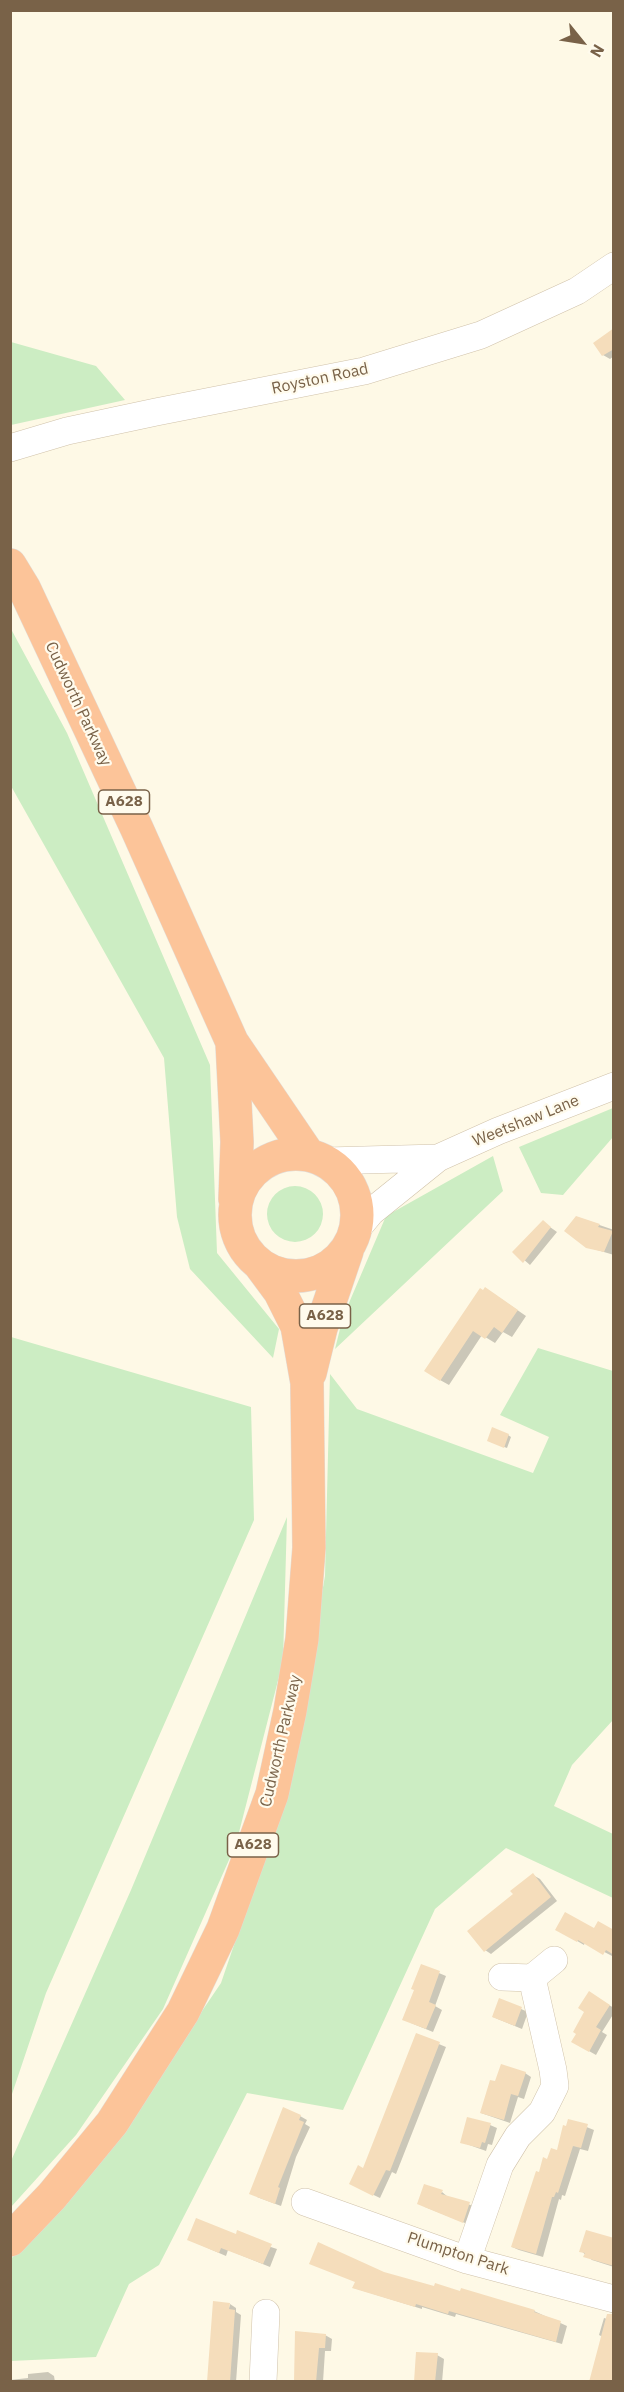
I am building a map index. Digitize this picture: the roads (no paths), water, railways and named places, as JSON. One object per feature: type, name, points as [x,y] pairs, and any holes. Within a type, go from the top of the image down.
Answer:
[{"type":"highway","name":"Cudworth Parkway","points":[[10,565],[24,588],[137,829],[232,1042],[318,1158],[343,1174],[353,1191],[358,1210],[352,1240],[321,1328],[307,1383]]},
{"type":"highway","name":"Cudworth Parkway","points":[[10,2240],[52,2196],[112,2123],[183,2012],[224,1929],[272,1794],[290,1711],[302,1639],[309,1548],[307,1383],[297,1326],[280,1292],[260,1265],[245,1250],[236,1232],[234,1211],[237,1142],[232,1042]]},
{"type":"highway","points":[[234,1211],[239,1191],[250,1173],[267,1160],[287,1154],[318,1158]]},
{"type":"highway","name":"Cudworth Parkway","points":[[260,1265],[277,1274],[297,1277],[316,1274],[333,1264],[352,1240]]},
{"type":"street","name":"Royston Road","points":[[10,448],[67,431],[364,371],[481,335],[577,291],[614,266]]},
{"type":"street","name":"Weetshaw Lane","points":[[352,1240],[371,1212],[438,1158],[498,1131],[614,1086]]},
{"type":"street","name":"Weetshaw Lane","points":[[318,1158],[438,1158]]},
{"type":"street","points":[[502,1977],[532,1978],[554,1960]]},
{"type":"street","points":[[467,2260],[500,2165],[518,2136],[542,2112],[555,2086],[532,1978]]},
{"type":"street","name":"Plumpton Park","points":[[305,2202],[467,2260],[614,2299]]},
{"type":"street","points":[[262,2382],[266,2313]]}]
